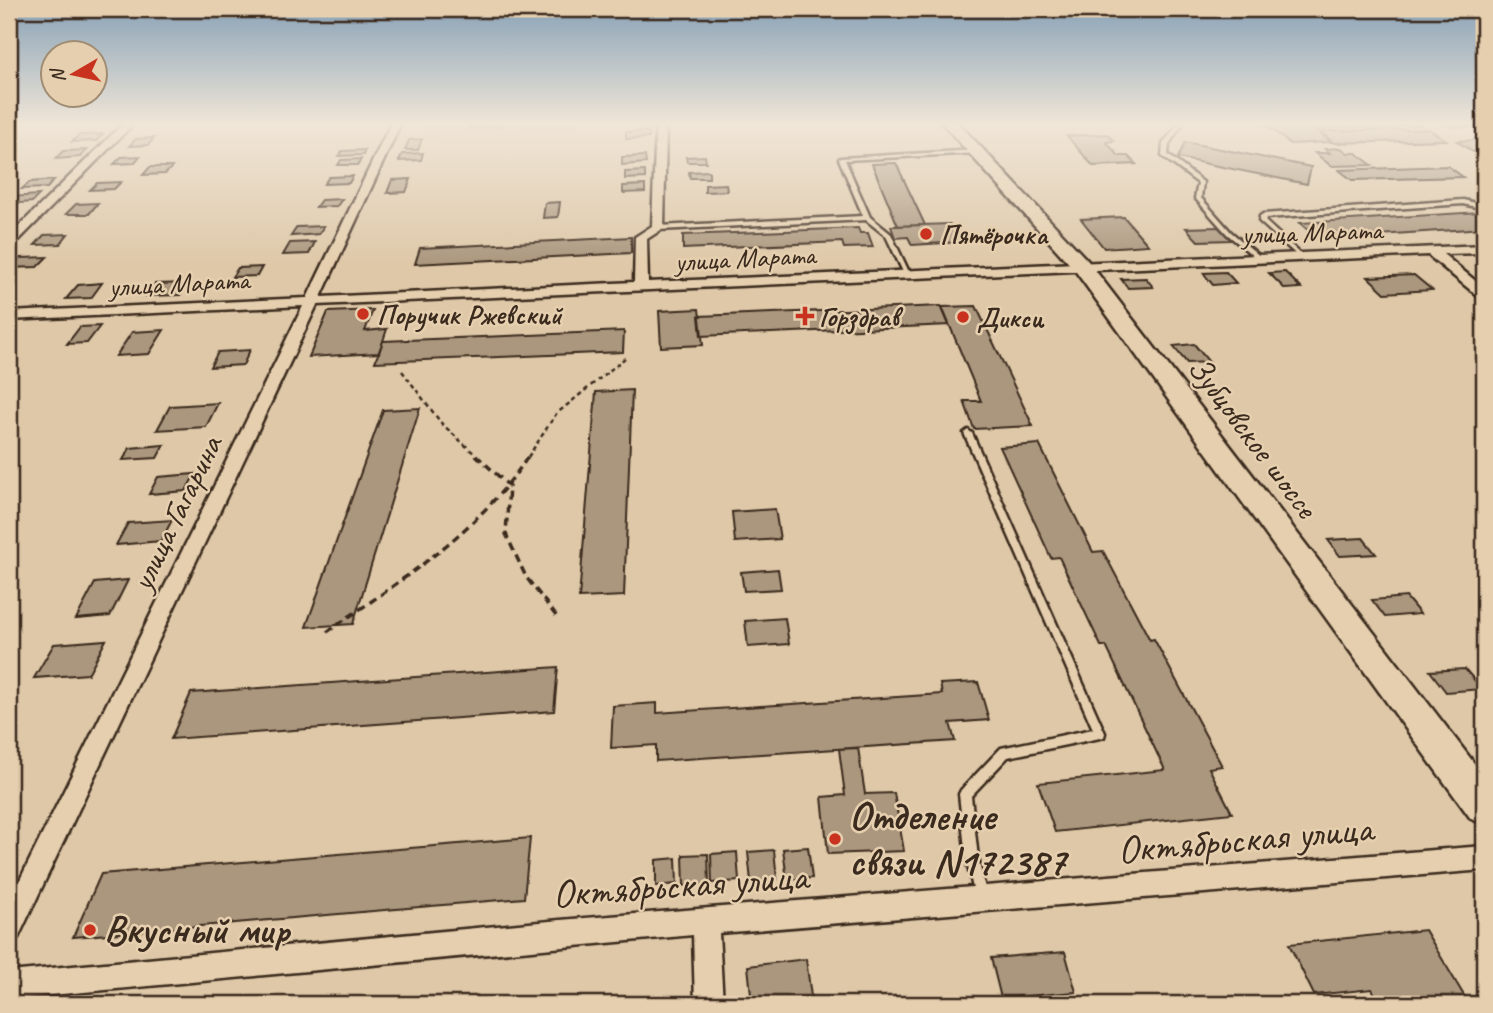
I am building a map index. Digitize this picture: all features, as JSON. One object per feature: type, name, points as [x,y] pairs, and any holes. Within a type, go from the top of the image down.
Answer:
[{"type":"main road","name":"Зубцовское шоссе","points":[[994,170],[1081,265],[1484,806]]},
{"type":"street","points":[[9,243],[81,170]]},
{"type":"street","name":"улица Гагарина","points":[[9,929],[151,631],[314,301],[374,170]]},
{"type":"street","points":[[641,287],[641,237],[658,229],[660,170]]},
{"type":"street","name":"улица Марата","points":[[9,316],[1081,265],[1484,249]]},
{"type":"street","points":[[1432,252],[1484,294]]},
{"type":"street","name":"Октябрьская улица","points":[[9,986],[560,933],[1484,858]]},
{"type":"street","points":[[706,922],[709,1004]]},
{"type":"lane","points":[[847,170],[867,218],[890,235],[907,274]]},
{"type":"lane","points":[[1183,170],[1200,183],[1198,198],[1229,233],[1259,258]]},
{"type":"lane","points":[[1301,257],[1262,221],[1263,216],[1466,202],[1484,206]]},
{"type":"lane","points":[[658,229],[867,218]]},
{"type":"lane","points":[[968,433],[1100,733],[1005,752],[965,794],[972,858],[981,900]]},
{"type":"path","points":[[327,632],[429,561],[509,486],[556,414],[625,358]]},
{"type":"path","points":[[402,371],[442,424],[509,486]]},
{"type":"path","points":[[509,486],[506,534],[526,578],[557,617]]},
{"type":"building","points":[[147,170],[169,170],[165,174],[143,175]]},
{"type":"building","points":[[875,170],[899,170],[925,225],[898,226]]},
{"type":"building","points":[[1239,170],[1310,170],[1307,184]]},
{"type":"building","points":[[1339,170],[1454,170],[1463,177],[1352,180]]},
{"type":"building","points":[[645,171],[645,178],[625,179],[625,172]]},
{"type":"building","points":[[709,171],[709,178],[690,178],[689,172]]},
{"type":"building","points":[[353,176],[349,183],[324,184],[329,177]]},
{"type":"building","points":[[411,179],[406,192],[387,193],[392,180]]},
{"type":"building","points":[[54,180],[47,188],[22,189],[30,182]]},
{"type":"building","points":[[121,182],[114,189],[90,190],[97,183]]},
{"type":"building","points":[[726,184],[727,191],[705,192],[705,185]]},
{"type":"building","points":[[645,185],[645,192],[623,193],[623,186]]},
{"type":"building","points":[[39,195],[32,202],[9,204],[11,197]]},
{"type":"building","points":[[342,199],[337,206],[316,207],[321,200]]},
{"type":"building","points":[[560,202],[558,217],[543,218],[545,203]]},
{"type":"building","points":[[98,203],[89,214],[66,214],[76,204]]},
{"type":"building","points":[[1480,212],[1484,215],[1484,228],[1318,239],[1300,223]]},
{"type":"building","points":[[1124,217],[1148,245],[1104,248],[1081,219]]},
{"type":"building","points":[[950,224],[960,242],[912,245],[908,237],[895,238],[891,226]]},
{"type":"building","points":[[324,226],[319,234],[291,236],[297,227]]},
{"type":"building","points":[[1218,227],[1231,240],[1198,241],[1186,228]]},
{"type":"building","points":[[858,228],[860,233],[868,233],[873,247],[844,248],[842,242],[683,249],[683,235]]},
{"type":"building","points":[[68,234],[60,244],[35,245],[44,235]]},
{"type":"building","points":[[631,237],[631,253],[415,264],[420,248]]},
{"type":"building","points":[[315,242],[309,254],[283,255],[290,243]]},
{"type":"building","points":[[47,257],[37,267],[9,268],[20,258]]},
{"type":"building","points":[[262,267],[257,276],[232,277],[238,268]]},
{"type":"building","points":[[1226,272],[1236,283],[1213,285],[1203,273]]},
{"type":"building","points":[[1285,272],[1301,288],[1285,289],[1269,273]]},
{"type":"building","points":[[1414,275],[1432,290],[1385,293],[1368,277]]},
{"type":"building","points":[[1146,278],[1153,287],[1128,288],[1121,279]]},
{"type":"building","points":[[102,283],[91,298],[66,299],[78,285]]},
{"type":"building","points":[[189,283],[180,295],[146,296],[155,284]]},
{"type":"building","points":[[941,306],[949,325],[701,336],[699,316]]},
{"type":"building","points":[[976,306],[1033,426],[974,429],[964,401],[981,401],[942,307]]},
{"type":"building","points":[[699,309],[703,345],[661,347],[659,311]]},
{"type":"building","points":[[373,310],[365,331],[387,329],[379,353],[309,357],[328,312]]},
{"type":"building","points":[[100,326],[87,343],[67,344],[80,327]]},
{"type":"building","points":[[164,330],[149,354],[116,356],[132,332]]},
{"type":"building","points":[[624,331],[623,352],[375,362],[383,341]]},
{"type":"building","points":[[1194,344],[1209,362],[1187,363],[1173,346]]},
{"type":"building","points":[[250,350],[243,365],[210,367],[218,352]]},
{"type":"building","points":[[632,390],[624,596],[579,598],[596,392]]},
{"type":"building","points":[[218,403],[206,427],[157,430],[170,406]]},
{"type":"building","points":[[420,408],[353,624],[306,627],[383,410]]},
{"type":"building","points":[[1039,444],[1093,552],[1103,551],[1222,766],[1209,768],[1232,813],[1055,832],[1038,783],[1165,770],[1106,646],[1101,646],[1059,557],[1051,558],[1000,447]]},
{"type":"building","points":[[164,445],[157,458],[123,460],[130,448]]},
{"type":"building","points":[[195,474],[186,491],[149,494],[158,477]]},
{"type":"building","points":[[775,509],[780,539],[735,542],[732,512]]},
{"type":"building","points":[[172,520],[161,541],[116,545],[128,523]]},
{"type":"building","points":[[1363,538],[1376,554],[1340,556],[1328,540]]},
{"type":"building","points":[[778,569],[781,589],[744,591],[741,572]]},
{"type":"building","points":[[128,580],[110,616],[76,619],[95,583]]},
{"type":"building","points":[[1406,597],[1420,614],[1385,617],[1372,600]]},
{"type":"building","points":[[785,618],[789,644],[748,647],[745,621]]},
{"type":"building","points":[[106,640],[88,674],[34,678],[54,644]]},
{"type":"building","points":[[558,667],[554,711],[171,739],[191,693]]},
{"type":"building","points":[[1465,669],[1482,689],[1446,692],[1430,671]]},
{"type":"building","points":[[978,682],[989,720],[950,723],[955,741],[656,761],[656,745],[611,748],[613,706],[657,703],[657,713],[942,694],[940,684]]},
{"type":"building","points":[[858,748],[865,794],[894,793],[904,851],[828,854],[822,797],[845,795],[839,749]]},
{"type":"building","points":[[530,838],[524,898],[73,937],[101,874]]},
{"type":"building","points":[[808,847],[812,878],[787,880],[783,849]]},
{"type":"building","points":[[774,850],[777,879],[751,882],[748,852]]},
{"type":"building","points":[[737,852],[739,881],[712,883],[711,854]]},
{"type":"building","points":[[708,854],[709,884],[684,886],[683,855]]},
{"type":"building","points":[[676,858],[677,884],[656,886],[656,860]]},
{"type":"building","points":[[1425,930],[1469,1004],[1380,1004],[1372,989],[1314,995],[1289,944]]},
{"type":"building","points":[[1065,952],[1076,992],[1001,998],[991,958]]},
{"type":"building","points":[[806,959],[812,1004],[752,1004],[748,966]]},
{"type":"place","name":"Пятёрочка","points":[[926,234]]},
{"type":"place","name":"Поручик Ржевский","points":[[363,314]]},
{"type":"place","name":"Горздрав","points":[[805,316]]},
{"type":"place","name":"Дикси","points":[[963,317]]},
{"type":"place","name":"Отделение связи N172387","points":[[835,839]]},
{"type":"place","name":"Вкусный мир","points":[[90,930]]}]
